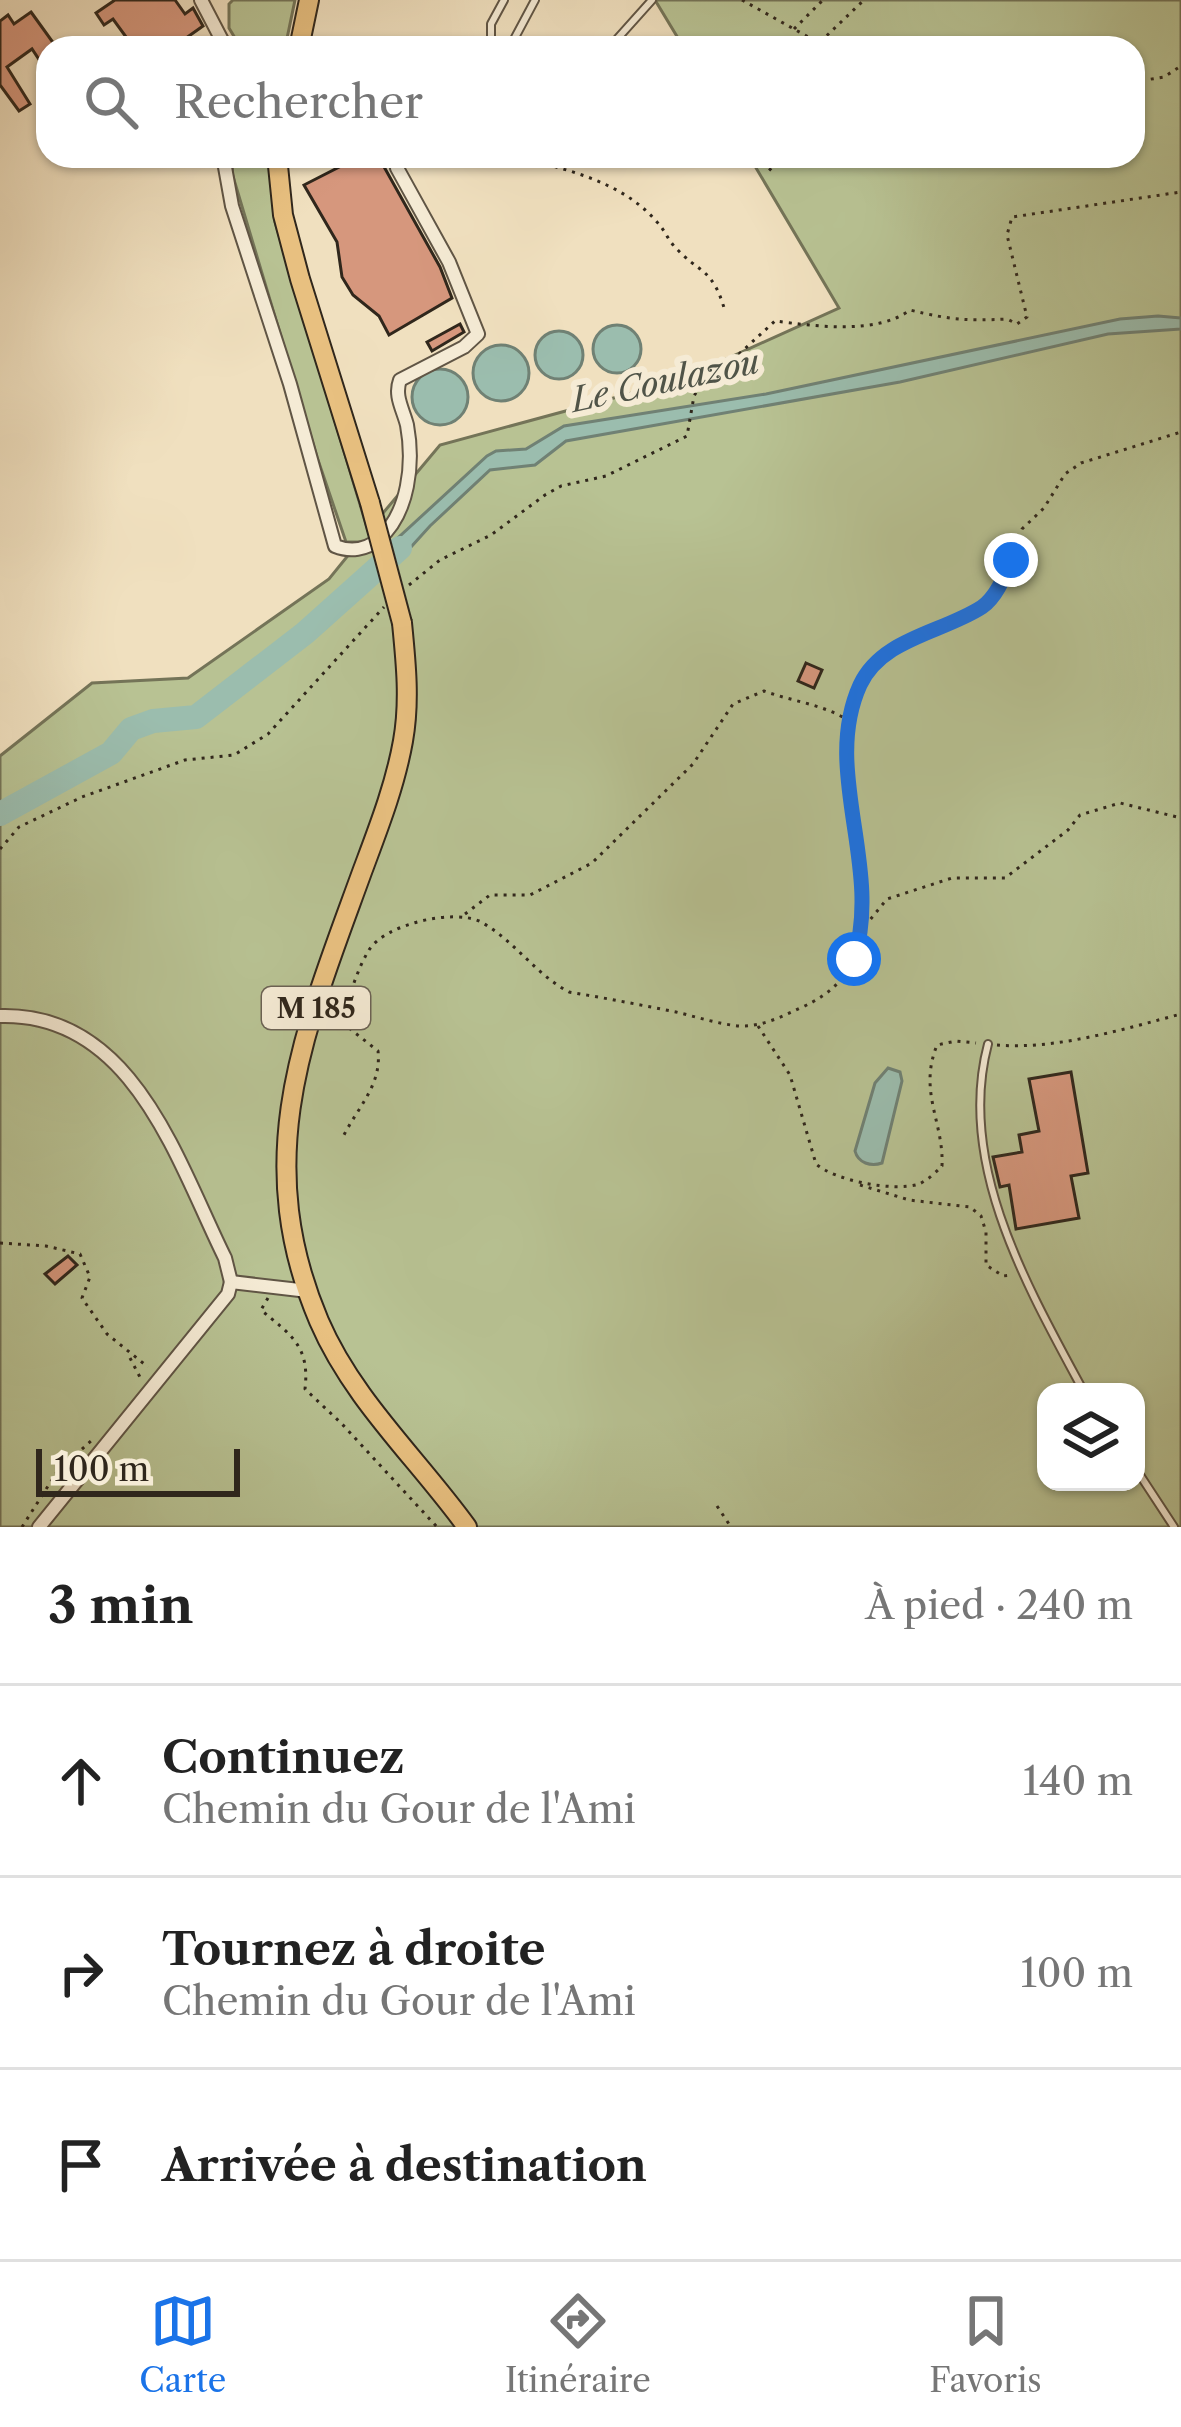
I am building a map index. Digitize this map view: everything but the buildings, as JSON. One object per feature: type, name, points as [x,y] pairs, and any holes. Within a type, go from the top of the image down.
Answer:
[{"type":"main road","points":[[302,36],[309,0]]},
{"type":"main road","name":"M 185","points":[[278,168],[283,215],[300,279],[391,569],[403,623],[408,679],[404,740],[391,793],[325,1012],[296,1074],[285,1133],[286,1191],[296,1259],[320,1322],[355,1390],[434,1481],[466,1526]]},
{"type":"street","points":[[204,1],[220,36]]},
{"type":"street","points":[[225,168],[232,206],[290,384],[335,546],[346,551],[372,545],[394,525],[398,513],[410,472],[410,448],[396,390],[400,380],[464,347],[478,334],[449,262],[398,168]]},
{"type":"street","points":[[0,1016],[39,1018],[68,1029],[116,1062],[150,1108],[225,1258],[231,1282],[228,1294],[39,1527]]},
{"type":"street","points":[[231,1282],[308,1291]]},
{"type":"lane","points":[[491,36],[491,24],[504,0]]},
{"type":"lane","points":[[516,36],[536,0]]},
{"type":"lane","points":[[620,36],[652,0]]},
{"type":"lane","points":[[988,1044],[978,1093],[984,1163],[998,1212],[1080,1383]]},
{"type":"lane","points":[[1145,1482],[1174,1527]]},
{"type":"path","points":[[742,0],[806,36]]},
{"type":"path","points":[[794,29],[823,0]]},
{"type":"path","points":[[826,36],[864,0]]},
{"type":"path","points":[[1145,80],[1164,77],[1181,66]]},
{"type":"path","points":[[563,168],[633,200],[675,247],[709,272],[725,311]]},
{"type":"path","points":[[769,168],[775,174]]},
{"type":"path","points":[[406,588],[440,560],[491,535],[544,495],[561,486],[606,476],[687,436],[694,396],[708,373],[726,366],[775,321],[825,329],[874,325],[898,319],[910,310],[963,322],[1007,319],[1017,324],[1027,317],[1007,235],[1012,217],[1181,192]]},
{"type":"path","points":[[464,915],[494,932],[550,982],[569,992],[739,1025],[758,1024],[826,998],[840,985],[864,928],[865,892],[845,740],[860,684],[881,656],[981,607],[992,597],[1022,529],[1044,508],[1065,474],[1081,463],[1181,432]]},
{"type":"path","points":[[0,849],[19,827],[82,797],[185,760],[234,755],[268,734],[390,602]]},
{"type":"path","points":[[325,1012],[345,1011],[370,947],[380,938],[427,919],[464,915],[490,895],[530,895],[592,863],[693,764],[733,704],[764,691],[802,705],[826,707],[849,721]]},
{"type":"path","points":[[864,928],[887,899],[952,878],[1005,878],[1017,872],[1080,815],[1120,803],[1181,818]]},
{"type":"path","points":[[325,1012],[378,1051],[373,1087],[342,1139]]},
{"type":"path","points":[[853,1182],[916,1185],[943,1166],[927,1079],[937,1046],[956,1041],[1017,1046],[1181,1014]]},
{"type":"path","points":[[758,1024],[790,1075],[817,1164],[826,1172],[909,1200],[970,1207],[981,1216],[986,1232],[986,1265],[1003,1276],[1025,1272]]},
{"type":"path","points":[[0,1243],[80,1254],[90,1277],[82,1298],[107,1334],[162,1378]]},
{"type":"path","points":[[276,1287],[260,1310],[292,1336],[308,1363],[305,1389],[437,1527]]},
{"type":"path","points":[[130,1357],[143,1382]]},
{"type":"path","points":[[22,1527],[57,1472],[99,1432]]},
{"type":"path","points":[[717,1506],[731,1527]]},
{"type":"green space","points":[[233,0],[295,0],[288,36],[234,36],[229,4]]},
{"type":"green space","points":[[655,0],[1181,0],[1181,1527],[0,1527],[0,756],[92,683],[188,678],[329,579],[359,542],[346,542],[317,457],[232,168],[273,168],[275,222],[368,531],[440,445],[680,380],[839,308],[756,168],[1145,168],[1145,36],[677,36]]},
{"type":"shaded area","points":[[1181,318],[1181,329],[1108,334],[900,382],[566,441],[535,465],[490,470],[392,568],[388,547],[487,456],[526,449],[564,426],[766,394],[1120,319]]},
{"type":"shaded area","points":[[617,325],[634,332],[641,349],[634,366],[617,373],[600,366],[593,349],[600,332]]},
{"type":"shaded area","points":[[559,331],[576,338],[583,355],[576,372],[559,379],[542,372],[535,355],[542,338]]},
{"type":"shaded area","points":[[501,345],[521,353],[529,373],[521,393],[501,401],[481,393],[473,373],[481,353]]},
{"type":"shaded area","points":[[440,369],[460,377],[468,397],[460,417],[440,425],[420,417],[412,397],[420,377]]},
{"type":"shaded area","points":[[888,1068],[900,1072],[902,1081],[882,1163],[869,1164],[855,1151],[875,1083]]},
{"type":"waterway","name":"Le Coulazou","points":[[0,814],[111,753],[131,729],[153,721],[196,717],[305,633],[400,548]]},
{"type":"route","points":[[854,959],[864,928],[865,892],[845,740],[860,684],[881,656],[981,607],[999,587],[1011,560]]}]
